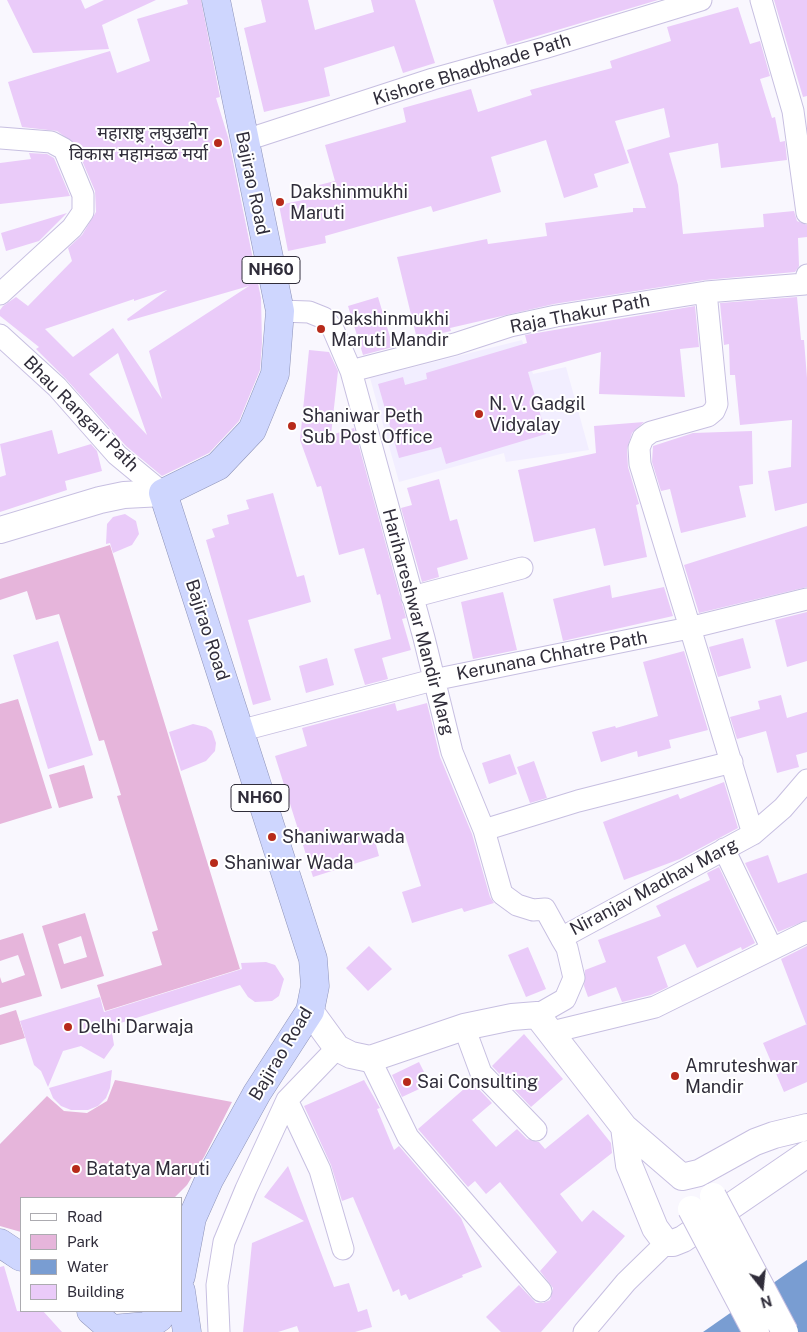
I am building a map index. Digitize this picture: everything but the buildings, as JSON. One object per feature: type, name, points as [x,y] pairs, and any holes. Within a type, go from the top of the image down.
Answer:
[{"type":"highway","name":"Bajirao Road","points":[[182,1271],[192,1218],[209,1180],[257,1093],[310,1011],[315,986],[313,959],[163,492],[218,466],[252,430],[275,374],[280,311],[243,141],[216,0]]},
{"type":"highway","points":[[182,1298],[187,1332]]},
{"type":"highway","points":[[92,1312],[114,1330],[147,1326],[159,1318],[163,1312]]},
{"type":"street","name":"Kishore Bhadbhade Path","points":[[243,141],[432,79],[544,48],[701,0]]},
{"type":"street","points":[[761,0],[793,112],[807,213]]},
{"type":"street","points":[[0,138],[51,142],[64,149],[83,195],[83,212],[72,228],[0,294]]},
{"type":"street","name":"Raja Thakur Path","points":[[351,371],[528,322],[706,292],[805,284],[807,275]]},
{"type":"street","points":[[706,292],[717,404],[714,411],[708,416],[651,432],[643,438],[639,448],[640,464],[753,834]]},
{"type":"street","name":"Harihareshwar Mandir Marg","points":[[280,311],[309,312],[324,318],[333,329],[351,371],[452,752],[484,830],[502,894],[517,905],[533,910],[545,909],[561,938]]},
{"type":"street","name":"Bhau Rangari Path","points":[[0,335],[57,388],[117,455],[163,492]]},
{"type":"street","points":[[0,530],[100,500],[124,495],[163,492]]},
{"type":"street","points":[[412,597],[522,568]]},
{"type":"street","name":"Kerunana Chhatre Path","points":[[239,731],[433,680],[689,628],[807,599]]},
{"type":"street","points":[[484,830],[578,801],[732,762]]},
{"type":"street","name":"Niranjav Madhav Marg","points":[[370,1059],[464,1027],[512,1017],[545,1024],[565,999],[574,978],[567,948],[561,938],[753,834],[783,808],[807,780]]},
{"type":"street","points":[[724,849],[772,949]]},
{"type":"street","points":[[756,1332],[691,1175],[624,1127],[545,1024],[655,1007],[807,932]]},
{"type":"street","points":[[310,1011],[337,1048],[351,1056],[370,1059],[408,1137],[541,1291]]},
{"type":"street","points":[[464,1027],[482,1073],[536,1130]]},
{"type":"street","points":[[219,1332],[217,1285],[224,1242],[287,1100],[337,1048]]},
{"type":"street","points":[[287,1100],[320,1170],[343,1249]]},
{"type":"street","points":[[624,1127],[629,1165],[655,1228],[666,1243]]},
{"type":"street","points":[[691,1175],[755,1142],[774,1135],[807,1128]]},
{"type":"street","points":[[584,1332],[626,1282],[666,1243],[674,1243],[683,1239],[807,1154]]},
{"type":"street","points":[[702,1202],[785,1332]]},
{"type":"shaded area","name":"N. V. Gadgil Vidyalay","points":[[522,340],[533,374],[566,367],[589,450],[506,462],[504,453],[399,482],[370,378]]},
{"type":"green space","points":[[110,545],[240,969],[105,1011],[97,985],[162,965],[152,932],[158,930],[117,796],[121,795],[104,740],[99,741],[59,614],[36,620],[27,591],[0,600],[0,579]]},
{"type":"green space","points":[[18,699],[52,808],[0,824],[0,704]]},
{"type":"green space","points":[[84,765],[93,798],[59,808],[49,775]]},
{"type":"green space","points":[[85,913],[104,976],[61,989],[42,926]],"holes":[[[81,936],[87,957],[64,964],[58,944]]]},
{"type":"green space","points":[[23,933],[42,996],[0,1008],[0,977],[2,983],[25,975],[18,955],[0,961],[0,940]]},
{"type":"green space","points":[[16,1010],[25,1038],[0,1045],[0,1015]]},
{"type":"green space","points":[[115,1080],[232,1102],[204,1157],[187,1185],[175,1197],[20,1197],[20,1232],[0,1226],[0,1144],[47,1096],[64,1111],[87,1113],[107,1101]]},
{"type":"water","points":[[807,1260],[807,1332],[703,1332],[789,1272]]},
{"type":"place","name":"महाराष्ट्र लघुउद्योग विकास महामंडळ मर्या","points":[[218,143]]},
{"type":"place","name":"Dakshinmukhi Maruti","points":[[280,202]]},
{"type":"place","name":"Dakshinmukhi Maruti Mandir","points":[[321,329]]},
{"type":"place","name":"N. V. Gadgil Vidyalay","points":[[479,414]]},
{"type":"place","name":"Shaniwar Peth Sub Post Office","points":[[292,426]]},
{"type":"place","name":"Shaniwarwada","points":[[272,837]]},
{"type":"place","name":"Shaniwar Wada","points":[[214,863]]},
{"type":"place","name":"Delhi Darwaja","points":[[68,1027]]},
{"type":"place","name":"Amruteshwar Mandir","points":[[675,1076]]},
{"type":"place","name":"Sai Consulting","points":[[407,1082]]},
{"type":"place","name":"Batatya Maruti","points":[[76,1169]]}]
